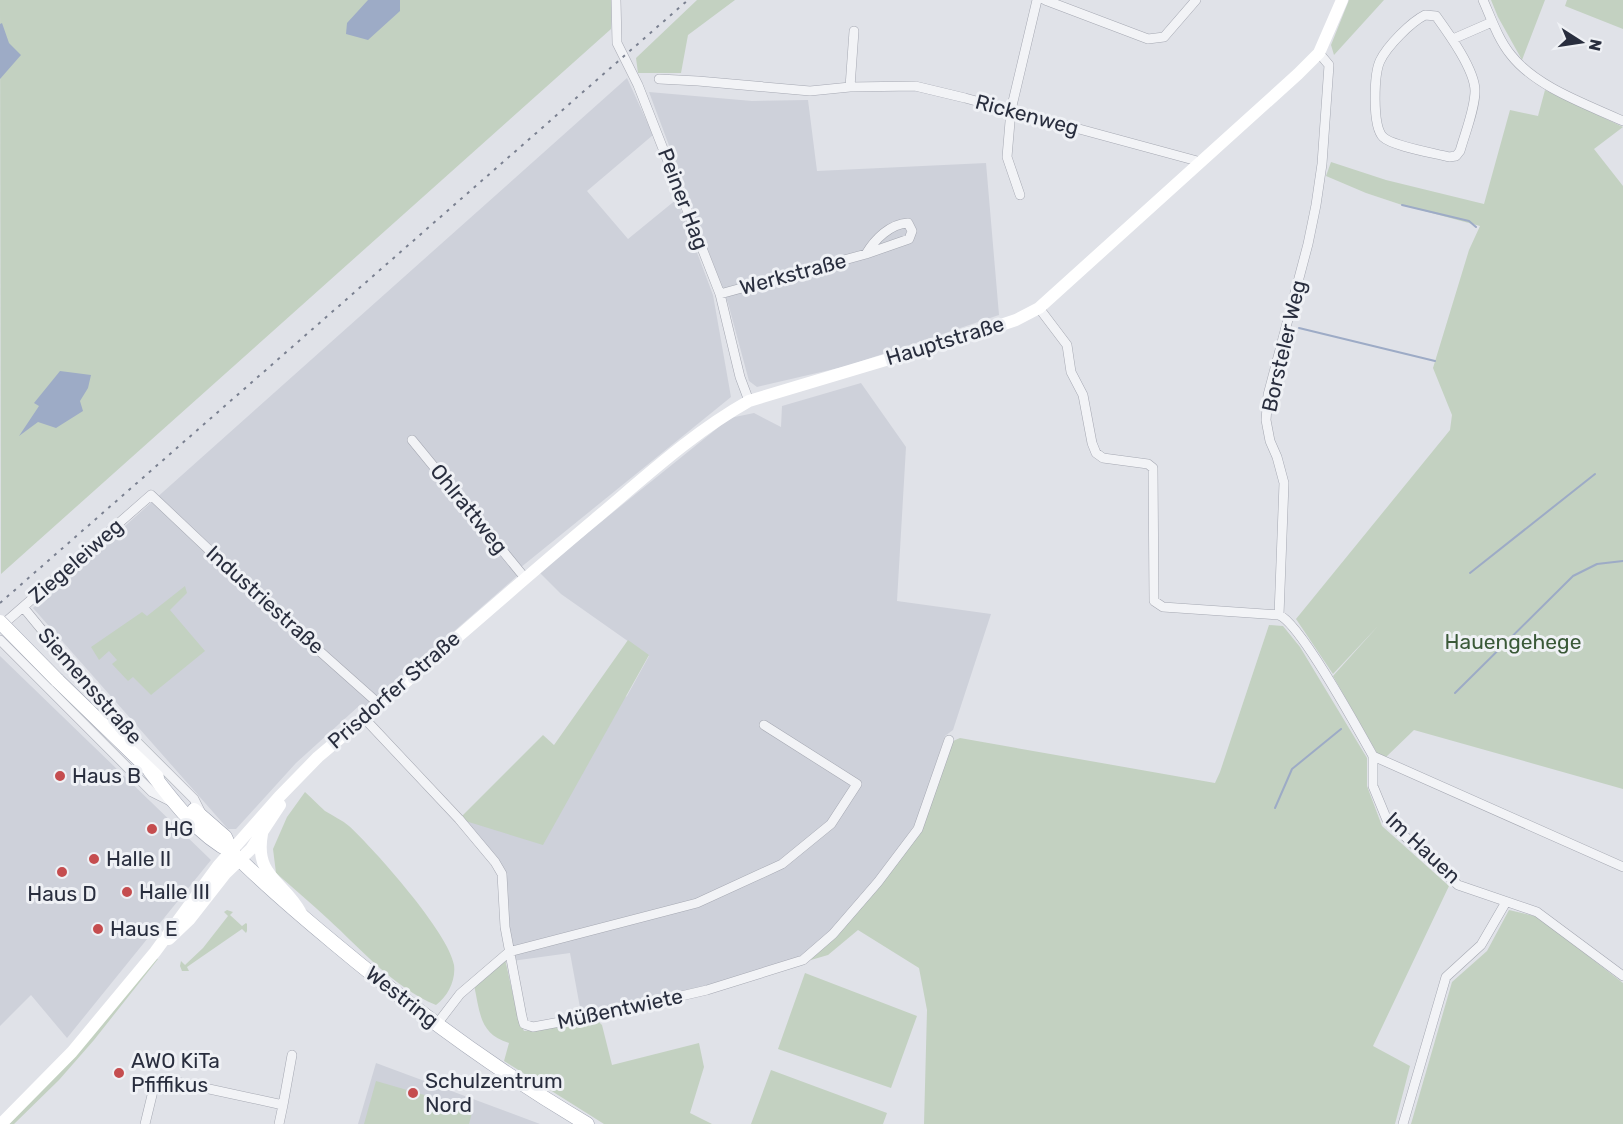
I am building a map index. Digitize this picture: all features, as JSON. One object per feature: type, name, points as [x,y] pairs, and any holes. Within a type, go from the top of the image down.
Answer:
[{"type":"main road","name":"Hauptstraße","points":[[490,607],[691,439],[748,401],[986,330],[1016,320],[1039,308],[1319,53],[1342,0]]},
{"type":"main road","name":"Prisdorfer Straße","points":[[1,1124],[72,1052],[155,952],[178,932],[300,775],[490,607]]},
{"type":"main road","name":"Westring","points":[[0,624],[57,680],[145,776],[218,845],[236,856],[369,973],[507,1074],[586,1124]]},
{"type":"main road","name":"Prisdorfer Straße","points":[[236,856],[262,833],[300,775]]},
{"type":"main road","name":"Westring","points":[[145,776],[202,817],[225,837],[236,856]]},
{"type":"main road","points":[[262,833],[260,849],[265,870],[293,898],[304,917]]},
{"type":"street","name":"Peiner Hag","points":[[616,0],[617,43],[638,85],[720,294],[748,401]]},
{"type":"street","points":[[1020,195],[1007,157],[1011,110],[1037,0]]},
{"type":"street","points":[[1045,0],[1148,39],[1164,37],[1196,0]]},
{"type":"street","points":[[1484,0],[1492,22],[1510,54],[1529,74],[1623,122]]},
{"type":"street","points":[[1425,15],[1436,16],[1453,39],[1474,80],[1476,89],[1460,151],[1456,156],[1449,157],[1387,140],[1377,129],[1376,119],[1378,68],[1384,55],[1414,21],[1425,15]]},
{"type":"street","points":[[1453,39],[1492,22]]},
{"type":"street","points":[[850,87],[854,30]]},
{"type":"street","name":"Borsteler Weg","points":[[1280,615],[1284,483],[1270,441],[1266,420],[1268,395],[1308,244],[1322,164],[1329,65],[1319,53]]},
{"type":"street","name":"Rickenweg","points":[[659,79],[810,90],[915,86],[1201,162]]},
{"type":"street","name":"Werkstraße","points":[[720,294],[866,254],[909,239],[912,231],[908,223],[900,223],[876,238],[866,254]]},
{"type":"street","points":[[1039,308],[1067,345],[1071,372],[1083,395],[1096,453],[1103,458],[1148,464],[1153,468],[1154,601],[1163,607],[1280,615],[1286,618],[1310,649],[1373,756],[1623,867]]},
{"type":"street","name":"Ohlrattweg","points":[[412,440],[525,578]]},
{"type":"street","name":"Ziegeleiweg","points":[[0,624],[23,608],[151,495]]},
{"type":"street","name":"Industriestraße","points":[[151,495],[379,704]]},
{"type":"street","name":"Siemensstraße","points":[[23,608],[98,699],[195,798],[202,817]]},
{"type":"street","name":"Siemensstraße","points":[[0,640],[145,776]]},
{"type":"street","name":"Müßentwiete","points":[[364,718],[459,819],[495,862],[502,874],[509,952],[524,1024],[533,1027],[608,1013],[707,990],[803,960],[833,934],[878,882],[918,829],[949,740]]},
{"type":"street","points":[[437,1024],[460,994],[509,952],[697,903],[782,864],[831,824],[857,784],[764,725]]},
{"type":"street","name":"Im Hauen","points":[[1373,756],[1373,786],[1387,820],[1458,885],[1537,912],[1623,976]]},
{"type":"street","points":[[1402,1124],[1446,977],[1481,945],[1506,902]]},
{"type":"street","points":[[279,1124],[292,1055]]},
{"type":"street","points":[[146,1124],[154,1086],[164,1079],[283,1105]]},
{"type":"shaded area","points":[[627,78],[653,135],[587,191],[628,239],[677,199],[713,295],[731,397],[515,572],[517,576],[365,709],[360,705],[296,763],[236,829],[228,829],[33,608]]},
{"type":"shaded area","points":[[649,92],[752,101],[808,100],[817,171],[986,163],[999,315],[847,366],[757,387],[749,381],[728,303]]},
{"type":"shaded area","points":[[861,383],[906,447],[897,601],[991,614],[953,730],[945,736],[916,823],[876,879],[831,931],[803,956],[699,988],[581,1013],[570,953],[512,961],[501,880],[482,846],[459,819],[627,696],[649,656],[561,594],[539,572],[730,418],[754,413],[781,427],[782,406]]},
{"type":"shaded area","points":[[0,656],[211,860],[67,1038],[31,995],[0,1026]]},
{"type":"shaded area","name":"Schulzentrum Nord","points":[[376,1063],[540,1124],[358,1124]]},
{"type":"green space","points":[[0,0],[612,0],[611,29],[1,574]]},
{"type":"green space","points":[[697,0],[735,0],[688,35],[681,73],[638,73],[636,58]]},
{"type":"green space","points":[[1349,0],[1384,0],[1334,55],[1331,45]]},
{"type":"green space","points":[[1491,0],[1545,0],[1522,60],[1498,17]]},
{"type":"green space","points":[[1567,0],[1623,0],[1623,29],[1565,6]]},
{"type":"green space","name":"Hauengehege","points":[[1545,90],[1623,127],[1594,149],[1623,186],[1623,789],[1414,730],[1386,757],[1377,753],[1333,676],[1378,626],[1333,674],[1296,619],[1450,430],[1452,415],[1433,368],[1469,250],[1480,226],[1402,205],[1326,176],[1331,162],[1386,180],[1484,204],[1510,110],[1538,116]]},
{"type":"green space","points":[[185,586],[187,593],[170,610],[205,651],[151,695],[133,677],[128,681],[112,664],[117,660],[109,651],[99,660],[91,647],[142,612],[147,616]]},
{"type":"green space","points":[[1269,625],[1283,626],[1300,647],[1367,758],[1367,786],[1382,826],[1449,886],[1373,1046],[1410,1066],[1395,1124],[924,1124],[927,1010],[919,968],[858,930],[828,955],[804,962],[920,830],[953,741],[960,738],[1215,783]]},
{"type":"green space","points":[[628,640],[649,655],[543,845],[459,819],[543,735],[554,745]]},
{"type":"green space","points":[[305,792],[325,811],[346,824],[360,837],[409,892],[439,933],[454,965],[454,976],[444,997],[436,1005],[392,978],[276,873],[273,849],[287,817]]},
{"type":"green space","points":[[227,910],[233,912],[230,915],[242,926],[247,924],[246,933],[242,929],[187,967],[189,971],[182,971],[181,961],[185,965],[203,948],[228,916],[224,912]]},
{"type":"green space","points":[[1509,910],[1538,917],[1623,983],[1623,1124],[1411,1124],[1452,982],[1487,951]]},
{"type":"green space","points":[[156,958],[158,959],[94,1040],[59,1080],[14,1124],[9,1124]]},
{"type":"green space","points":[[505,959],[518,1017],[524,1031],[599,1022],[602,1025],[612,1065],[699,1043],[704,1067],[690,1113],[712,1124],[604,1124],[504,1061],[509,1043],[499,1039],[486,1028],[482,1021],[474,985]]},
{"type":"green space","points":[[805,973],[917,1016],[891,1088],[778,1049]]},
{"type":"green space","points":[[771,1070],[887,1113],[883,1124],[751,1124]]},
{"type":"green space","points":[[376,1081],[473,1109],[469,1124],[364,1124]]},
{"type":"water","points":[[368,0],[400,0],[400,11],[368,40],[346,34],[347,23]]},
{"type":"water","points":[[2,23],[9,43],[21,55],[0,79],[0,24]]},
{"type":"water","points":[[60,371],[91,375],[88,388],[80,401],[83,411],[56,428],[38,422],[19,436],[39,406],[34,403]]},
{"type":"waterway","points":[[1402,205],[1469,221],[1476,227]]},
{"type":"waterway","points":[[1299,328],[1435,361]]},
{"type":"waterway","points":[[1470,573],[1595,474]]},
{"type":"waterway","points":[[1455,693],[1573,576],[1597,564],[1623,561]]},
{"type":"waterway","points":[[1275,808],[1292,769],[1341,729]]},
{"type":"railway","points":[[0,603],[688,0]]},
{"type":"place","name":"Haus B","points":[[60,776]]},
{"type":"place","name":"HG","points":[[152,829]]},
{"type":"place","name":"Halle II","points":[[94,859]]},
{"type":"place","name":"Haus D","points":[[62,872]]},
{"type":"place","name":"Halle III","points":[[127,892]]},
{"type":"place","name":"Haus E","points":[[98,929]]},
{"type":"place","name":"AWO KiTa Pfiffikus","points":[[119,1073]]},
{"type":"place","name":"Schulzentrum Nord","points":[[413,1093]]}]
